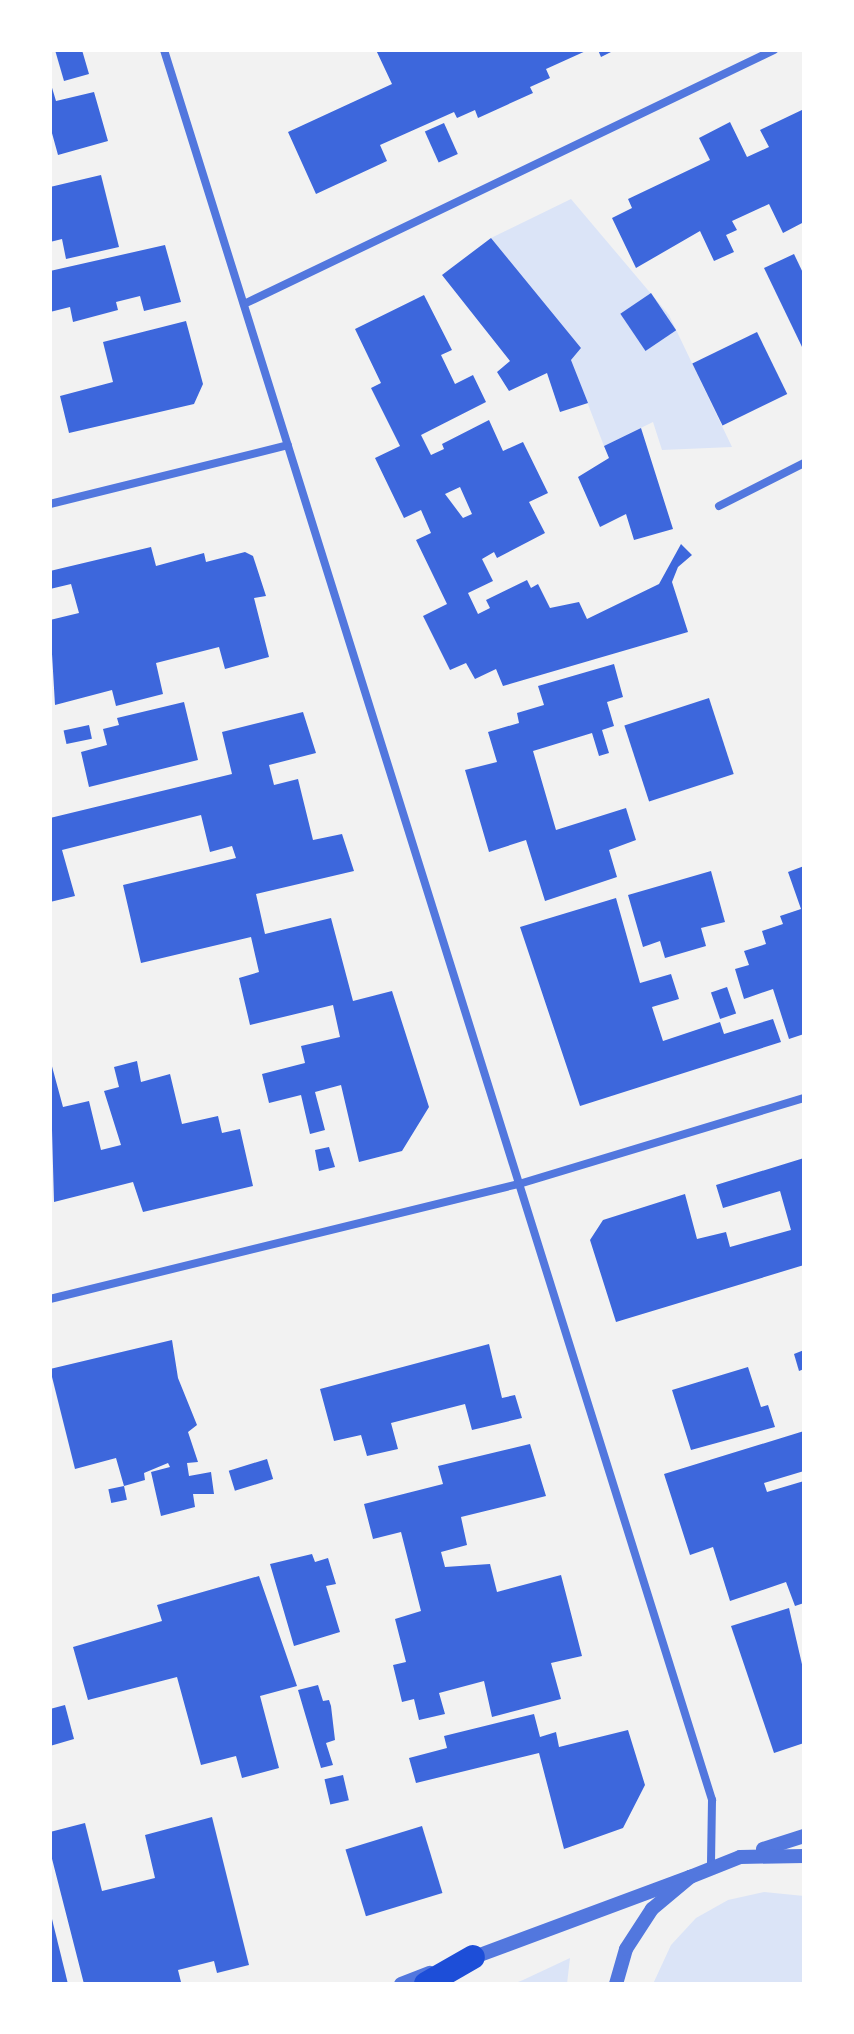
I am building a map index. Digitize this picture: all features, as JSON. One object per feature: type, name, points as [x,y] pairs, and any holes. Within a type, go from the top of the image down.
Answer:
[{"type":"highway","points":[[426,1984],[473,1957]]},
{"type":"street","points":[[164,50],[712,1800],[711,1866]]},
{"type":"street","points":[[244,304],[774,50]]},
{"type":"street","points":[[50,504],[288,445]]},
{"type":"street","points":[[719,506],[804,463]]},
{"type":"street","points":[[50,1299],[519,1184],[804,1098]]},
{"type":"street","points":[[401,1984],[690,1877],[711,1866],[804,1836]]},
{"type":"street","points":[[740,1857],[804,1856]]},
{"type":"street","points":[[616,1984],[626,1949],[652,1909],[690,1877]]},
{"type":"shaded area","points":[[571,199],[669,315],[732,447],[662,450],[653,422],[604,446],[571,360],[581,348],[491,238]]},
{"type":"shaded area","points":[[764,1892],[804,1896],[804,1984],[653,1984],[671,1945],[696,1918],[728,1900]]},
{"type":"shaded area","points":[[570,1958],[567,1984],[513,1984],[523,1980]]},
{"type":"building","points":[[55,50],[82,50],[89,74],[64,81]]},
{"type":"building","points":[[376,50],[588,50],[546,69],[550,78],[530,87],[533,93],[478,118],[475,110],[457,118],[454,112],[380,145],[387,161],[316,194],[288,132],[392,84]]},
{"type":"building","points":[[598,50],[615,50],[601,57]]},
{"type":"building","points":[[50,81],[56,101],[94,92],[108,141],[58,155],[50,126]]},
{"type":"building","points":[[804,109],[804,222],[783,233],[769,204],[732,221],[737,230],[726,235],[734,252],[714,261],[700,231],[636,268],[612,218],[632,208],[628,199],[710,160],[699,138],[730,122],[747,157],[769,147],[760,130]]},
{"type":"building","points":[[444,123],[458,154],[439,163],[425,132]]},
{"type":"building","points":[[101,175],[119,247],[66,259],[62,239],[50,242],[50,187]]},
{"type":"building","points":[[491,238],[581,348],[571,360],[588,403],[560,412],[547,373],[509,391],[497,372],[510,361],[442,275]]},
{"type":"building","points":[[165,245],[181,302],[144,311],[140,296],[116,302],[118,310],[73,322],[70,307],[50,312],[50,271]]},
{"type":"building","points":[[794,254],[804,275],[804,351],[764,268]]},
{"type":"building","points":[[651,293],[676,330],[645,351],[620,314]]},
{"type":"building","points":[[424,295],[452,350],[441,355],[455,384],[473,375],[486,402],[421,435],[431,455],[444,449],[442,444],[489,420],[503,451],[523,442],[548,493],[529,502],[545,533],[497,558],[494,552],[482,559],[493,581],[468,593],[478,614],[490,608],[486,600],[527,580],[531,588],[538,584],[550,608],[579,602],[587,619],[659,584],[681,544],[692,555],[678,567],[672,582],[688,632],[503,686],[496,669],[475,679],[466,663],[450,670],[423,616],[447,604],[416,540],[431,533],[421,510],[404,518],[375,458],[400,446],[371,388],[381,383],[355,329]],"holes":[[[460,487],[472,514],[463,518],[445,494]]]},
{"type":"building","points":[[186,321],[203,384],[194,404],[69,433],[60,396],[113,382],[103,342]]},
{"type":"building","points":[[757,332],[787,394],[723,426],[692,364]]},
{"type":"building","points":[[641,428],[673,529],[634,540],[626,514],[600,527],[578,477],[609,458],[604,446]]},
{"type":"building","points":[[151,547],[156,566],[204,553],[206,562],[245,552],[253,556],[266,596],[254,598],[269,657],[225,669],[219,647],[156,663],[163,694],[116,706],[112,690],[55,705],[50,620],[79,613],[71,584],[50,589],[50,571]]},
{"type":"building","points":[[614,664],[623,697],[607,702],[614,726],[602,730],[609,753],[599,756],[592,733],[533,751],[556,830],[626,808],[636,840],[609,850],[617,877],[545,901],[526,840],[489,852],[465,770],[497,762],[488,732],[519,723],[517,713],[544,705],[538,686]]},
{"type":"building","points":[[709,698],[734,774],[649,802],[624,726]]},
{"type":"building","points":[[184,702],[198,760],[89,787],[81,752],[107,745],[103,729],[119,725],[117,718]]},
{"type":"building","points":[[303,712],[316,753],[269,765],[274,785],[298,779],[313,840],[342,834],[354,871],[256,894],[265,934],[331,918],[353,1001],[392,991],[429,1107],[402,1151],[359,1162],[341,1085],[315,1092],[325,1130],[310,1134],[301,1095],[269,1103],[262,1074],[305,1063],[301,1046],[340,1037],[333,1005],[250,1025],[239,978],[259,972],[251,937],[141,963],[123,885],[236,858],[232,846],[210,852],[201,815],[62,850],[75,896],[50,902],[50,818],[232,774],[222,732]]},
{"type":"building","points":[[89,725],[92,739],[66,744],[64,730]]},
{"type":"building","points":[[804,866],[804,1034],[789,1039],[773,989],[744,999],[735,969],[749,965],[744,951],[766,944],[762,931],[783,924],[780,916],[801,909],[788,872]]},
{"type":"building","points":[[711,871],[725,922],[701,928],[706,946],[665,958],[660,941],[643,947],[628,895]]},
{"type":"building","points":[[616,898],[640,983],[671,974],[679,999],[652,1007],[663,1041],[720,1022],[724,1034],[773,1019],[781,1042],[580,1106],[520,927]]},
{"type":"building","points":[[727,987],[736,1013],[720,1019],[711,993]]},
{"type":"building","points":[[50,1059],[63,1107],[89,1101],[101,1150],[121,1145],[104,1091],[119,1087],[114,1067],[137,1061],[141,1082],[170,1074],[182,1124],[218,1116],[222,1133],[240,1129],[253,1186],[143,1212],[133,1182],[54,1202]]},
{"type":"building","points":[[329,1147],[335,1167],[319,1171],[315,1150]]},
{"type":"building","points":[[804,1158],[804,1265],[616,1322],[590,1240],[603,1220],[685,1194],[697,1239],[726,1232],[730,1247],[791,1230],[780,1191],[723,1208],[716,1185]]},
{"type":"building","points":[[172,1340],[178,1378],[197,1425],[188,1432],[198,1462],[187,1463],[189,1476],[211,1472],[214,1494],[193,1494],[195,1507],[161,1516],[151,1472],[170,1467],[168,1463],[144,1473],[145,1480],[124,1486],[116,1458],[75,1469],[50,1369]]},
{"type":"building","points":[[489,1344],[502,1398],[515,1395],[522,1418],[472,1430],[465,1404],[391,1423],[398,1449],[367,1456],[361,1435],[334,1441],[320,1389]]},
{"type":"building","points":[[804,1350],[804,1369],[799,1371],[794,1354]]},
{"type":"building","points":[[748,1367],[761,1407],[768,1405],[775,1427],[691,1450],[672,1390]]},
{"type":"building","points":[[804,1431],[804,1471],[764,1483],[767,1492],[804,1481],[804,1603],[795,1606],[786,1582],[730,1601],[713,1547],[690,1555],[664,1474]]},
{"type":"building","points":[[530,1444],[546,1496],[461,1517],[467,1545],[441,1552],[445,1567],[490,1564],[497,1592],[561,1575],[582,1656],[551,1663],[561,1699],[492,1717],[484,1681],[439,1693],[445,1714],[419,1720],[414,1699],[402,1702],[393,1665],[406,1662],[395,1619],[421,1611],[401,1532],[373,1539],[364,1504],[443,1484],[438,1466]]},
{"type":"building","points":[[267,1459],[273,1479],[235,1491],[229,1471]]},
{"type":"building","points":[[124,1486],[127,1500],[111,1503],[108,1489]]},
{"type":"building","points":[[312,1554],[315,1562],[328,1558],[336,1584],[326,1586],[340,1632],[294,1646],[270,1564]]},
{"type":"building","points":[[259,1576],[297,1686],[260,1696],[279,1768],[242,1778],[236,1756],[201,1765],[177,1677],[88,1700],[73,1647],[162,1621],[157,1605]]},
{"type":"building","points":[[789,1608],[804,1673],[804,1743],[774,1753],[731,1626]]},
{"type":"building","points":[[318,1685],[323,1701],[329,1700],[331,1706],[335,1740],[326,1743],[333,1765],[321,1768],[298,1690]]},
{"type":"building","points":[[65,1705],[74,1739],[50,1746],[50,1709]]},
{"type":"building","points":[[534,1714],[540,1737],[556,1732],[559,1747],[628,1730],[645,1785],[623,1828],[564,1849],[539,1753],[416,1783],[409,1758],[447,1748],[444,1736]]},
{"type":"building","points":[[343,1775],[349,1800],[330,1805],[324,1779]]},
{"type":"building","points":[[212,1817],[249,1965],[217,1973],[214,1961],[178,1970],[181,1982],[172,1984],[84,1984],[50,1851],[50,1832],[85,1823],[102,1891],[155,1878],[145,1835]]},
{"type":"building","points":[[422,1826],[442,1893],[366,1916],[345,1849]]},
{"type":"building","points":[[51,1915],[68,1984],[50,1984]]}]
